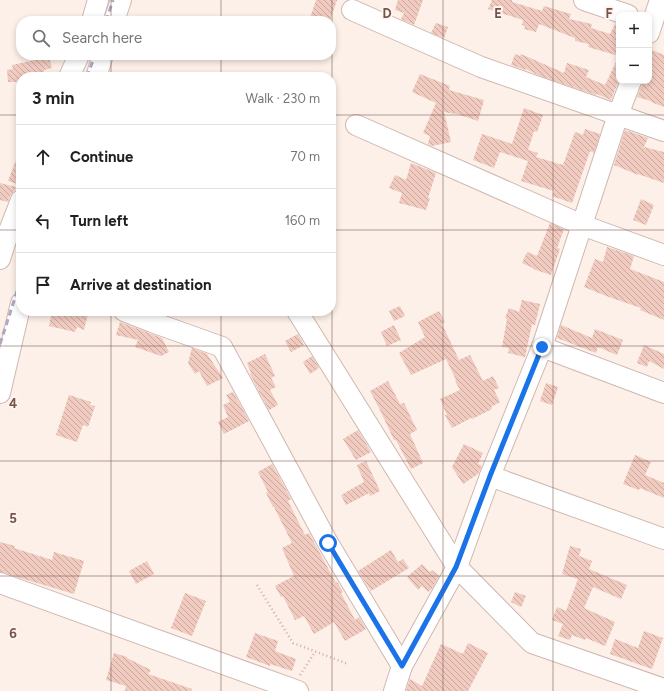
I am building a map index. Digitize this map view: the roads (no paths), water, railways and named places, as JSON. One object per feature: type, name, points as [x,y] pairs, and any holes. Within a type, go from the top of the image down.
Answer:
[{"type":"street","points":[[93,16],[98,0]]},
{"type":"street","points":[[116,16],[121,0]]},
{"type":"street","points":[[584,0],[619,12]]},
{"type":"street","points":[[652,21],[660,0]]},
{"type":"street","points":[[352,10],[481,67],[664,131]]},
{"type":"street","points":[[72,72],[77,60]]},
{"type":"street","points":[[98,72],[101,60]]},
{"type":"street","points":[[394,691],[402,666],[456,567],[490,476],[542,347],[618,115],[630,84]]},
{"type":"street","points":[[356,125],[582,225],[664,255]]},
{"type":"street","points":[[0,259],[16,213]]},
{"type":"street","points":[[0,393],[18,316]]},
{"type":"street","points":[[137,316],[222,347],[328,543],[402,666]]},
{"type":"street","points":[[299,316],[456,567],[532,642],[664,689]]},
{"type":"street","points":[[542,347],[664,393]]},
{"type":"street","points":[[490,476],[664,539]]},
{"type":"street","points":[[0,583],[257,684],[294,690]]},
{"type":"railway","points":[[108,16],[113,0]]},
{"type":"railway","points":[[89,72],[93,60]]},
{"type":"railway","points":[[0,344],[16,294]]}]
